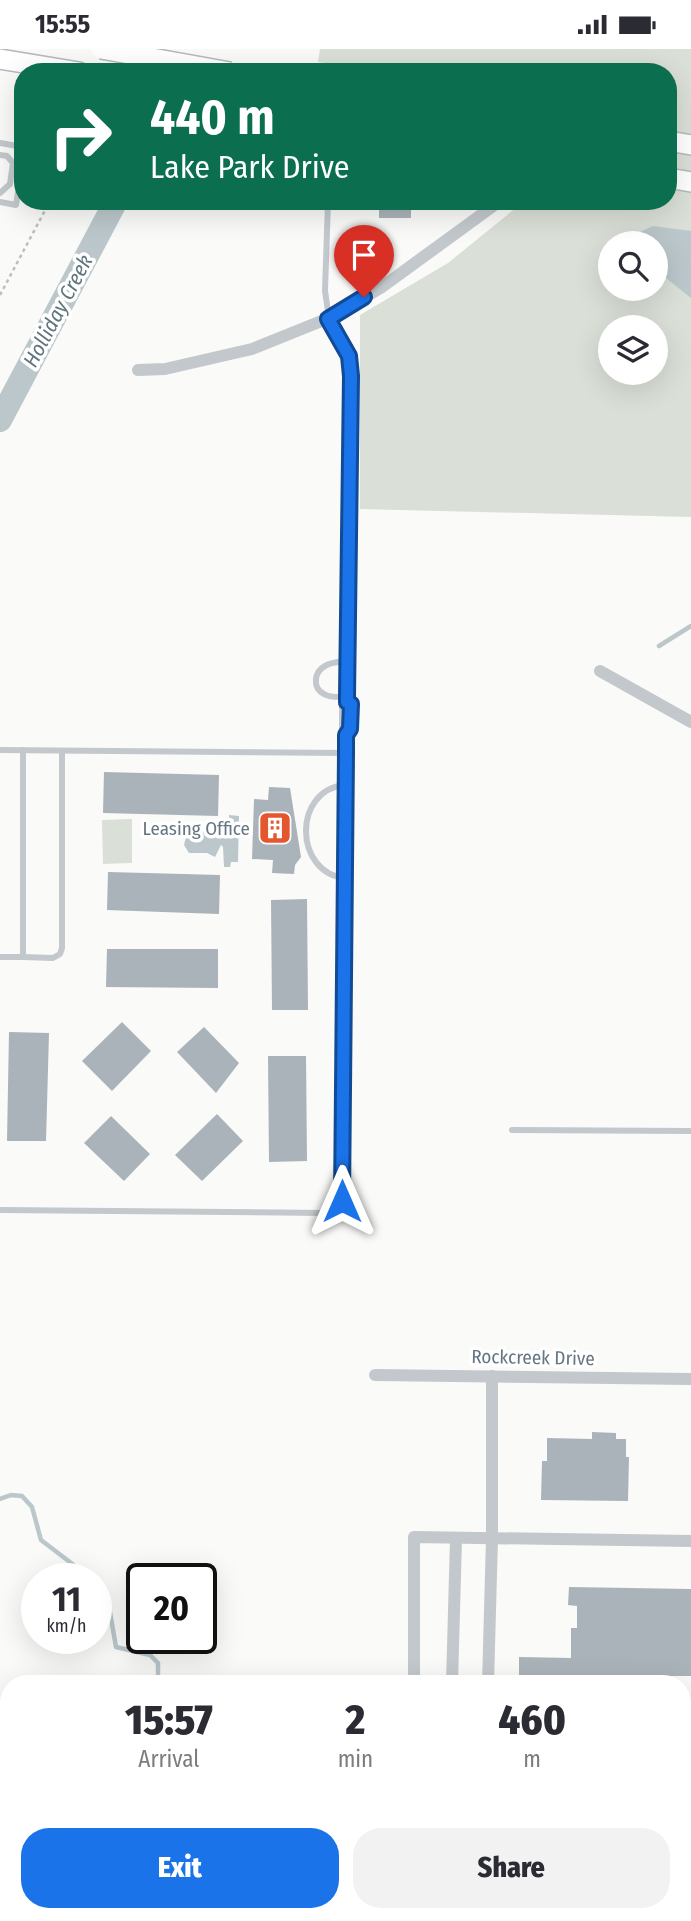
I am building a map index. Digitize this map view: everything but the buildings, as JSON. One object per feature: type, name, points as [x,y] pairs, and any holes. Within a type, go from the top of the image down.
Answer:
[{"type":"main road","points":[[100,49],[179,63]]},
{"type":"main road","points":[[0,59],[25,63]]},
{"type":"street","points":[[138,370],[165,369],[240,352],[328,319],[382,287],[488,210]]},
{"type":"street","points":[[600,671],[691,722]]},
{"type":"street","name":"Rockcreek Drive","points":[[375,1374],[691,1379]]},
{"type":"street","points":[[488,1675],[492,1376]]},
{"type":"street","points":[[414,1675],[414,1537],[691,1541]]},
{"type":"street","points":[[452,1675],[456,1539]]},
{"type":"lane","points":[[0,155],[8,156],[13,163],[10,184],[0,193]]},
{"type":"lane","points":[[0,1210],[326,1213],[337,1209],[342,1201],[345,785],[346,735],[350,729],[351,704],[347,699],[347,661],[351,376],[349,356],[328,319],[325,291],[328,210]]},
{"type":"lane","points":[[347,661],[324,666],[316,681],[318,689],[325,695],[347,699]]},
{"type":"lane","points":[[0,750],[346,753]]},
{"type":"lane","points":[[23,750],[23,957]]},
{"type":"lane","points":[[0,957],[53,958],[60,954],[62,948],[62,751]]},
{"type":"lane","points":[[345,785],[334,786],[322,792],[308,815],[306,829],[310,852],[324,871],[334,877],[345,878]]},
{"type":"lane","points":[[512,1130],[691,1132]]},
{"type":"path","points":[[0,295],[46,210]]},
{"type":"shaded area","points":[[320,49],[691,49],[691,517],[360,509],[360,315],[448,263],[513,210],[677,210],[677,63],[325,63],[318,62]]},
{"type":"shaded area","points":[[653,226],[691,231],[691,298],[668,280],[668,231],[642,231]]},
{"type":"shaded area","points":[[229,815],[239,816],[238,862],[231,862],[230,867],[224,867],[221,845],[215,857],[207,853],[189,853],[184,845],[192,830],[202,833],[207,829],[213,834],[228,834]]},
{"type":"shaded area","points":[[132,819],[132,863],[103,864],[102,820]]},
{"type":"waterway","name":"Holliday Creek","points":[[0,420],[111,210]]},
{"type":"waterway","points":[[659,646],[691,626]]},
{"type":"waterway","points":[[0,1499],[11,1495],[22,1496],[32,1507],[41,1540],[71,1563]]},
{"type":"waterway","points":[[112,1624],[116,1647],[150,1655],[158,1663],[158,1675]]},
{"type":"place","name":"Leasing Office","points":[[275,828]]},
{"type":"route","points":[[342,1201],[346,735],[350,729],[351,704],[347,702],[351,376],[349,356],[328,319],[364,297]]}]
